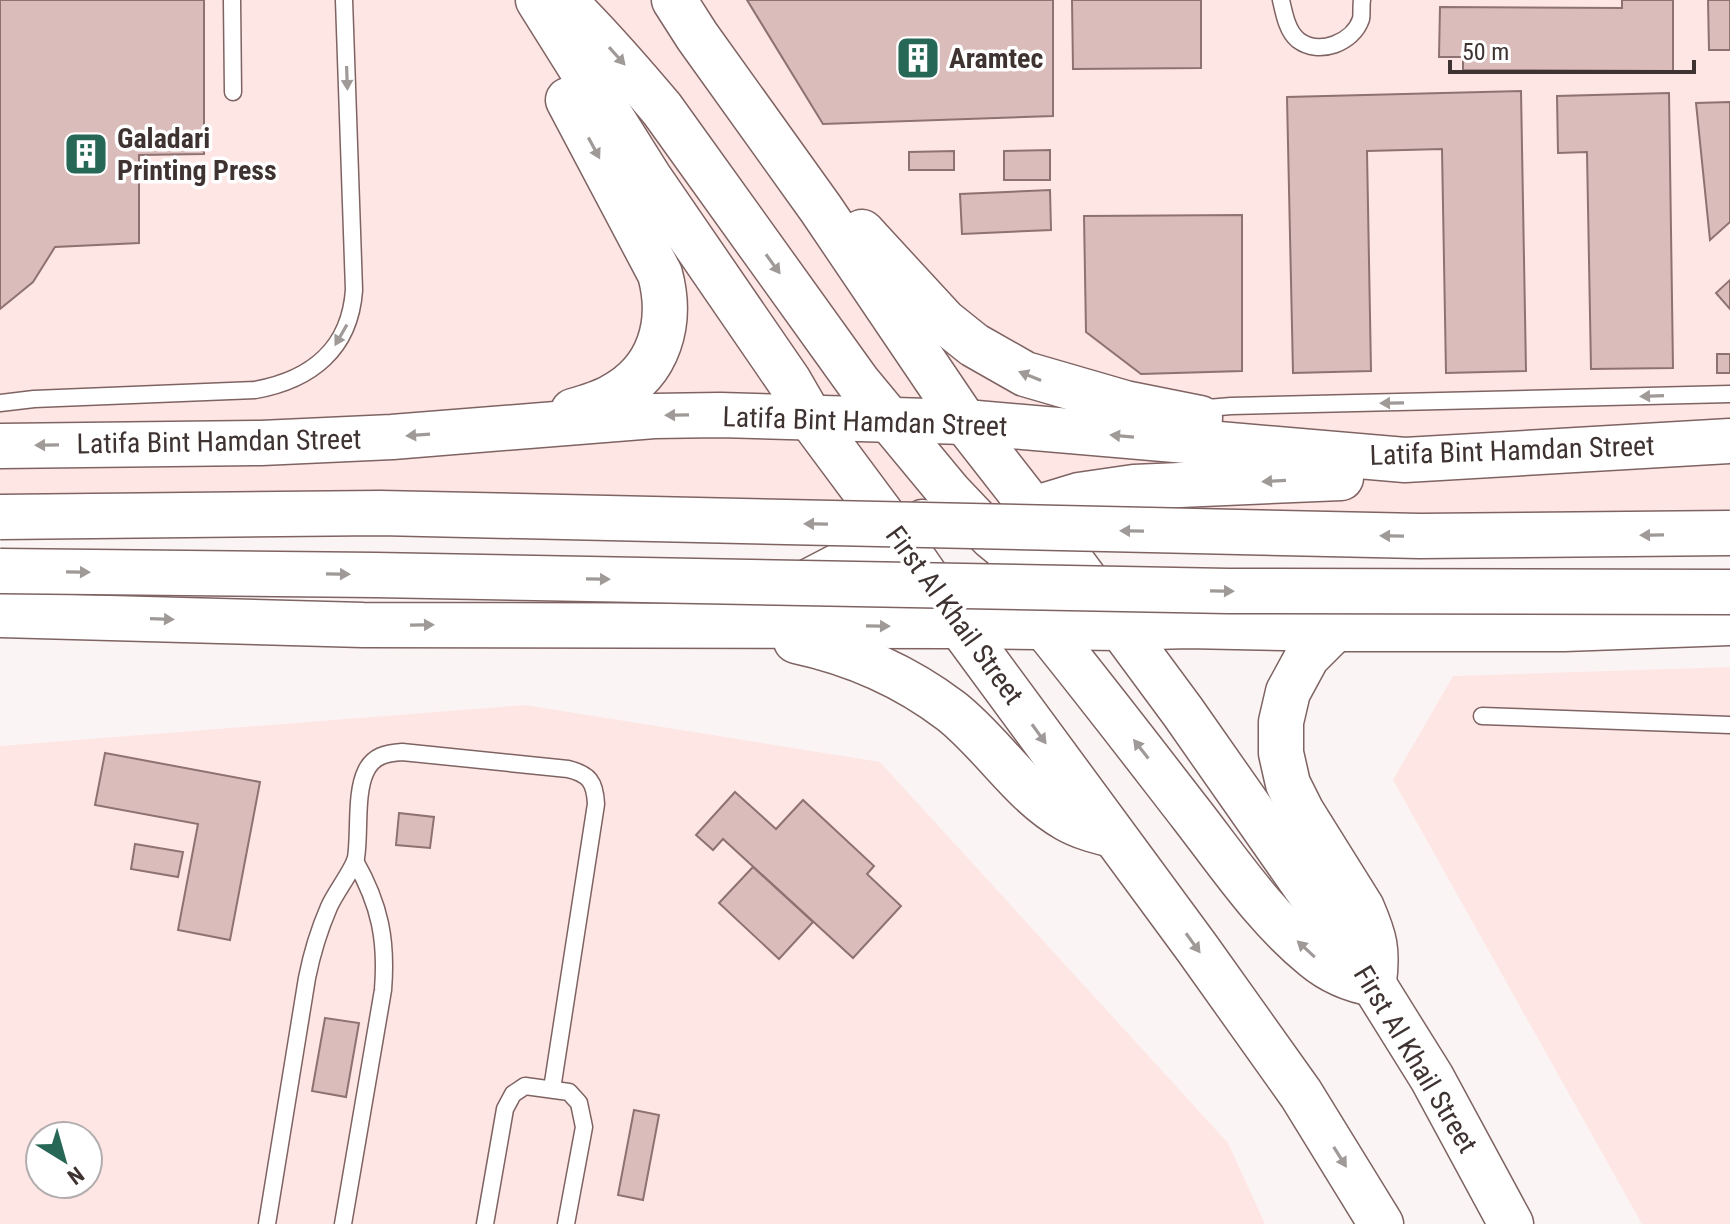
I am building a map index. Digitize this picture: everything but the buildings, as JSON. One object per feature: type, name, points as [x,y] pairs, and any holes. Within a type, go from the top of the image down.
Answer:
[{"type":"main road","points":[[522,426],[600,403],[631,385],[660,342],[666,309],[660,274],[571,107],[552,66],[531,0]]},
{"type":"main road","name":"First Al Khail Street","points":[[538,0],[649,177],[789,381],[811,419],[1301,1094],[1381,1224]]},
{"type":"main road","points":[[563,0],[609,47],[662,109],[826,339],[890,419],[946,500],[987,544],[1045,628],[1237,873],[1285,930],[1312,956],[1342,976],[1374,985],[1377,959],[1369,923],[1302,812],[1288,784],[1281,753],[1281,722],[1288,692],[1307,657],[1335,629]]},
{"type":"main road","name":"First Al Khail Street","points":[[674,0],[965,422],[1183,712],[1374,985],[1432,1078],[1511,1224]]},
{"type":"main road","points":[[821,209],[865,233],[944,321],[974,345],[1025,374],[1113,400],[1171,413],[1345,435],[1372,443],[1405,460]]},
{"type":"main road","name":"Latifa Bint Hamdan Street","points":[[0,446],[261,443],[392,437],[654,416],[965,422],[1405,460],[1730,441]]},
{"type":"main road","points":[[811,419],[847,436],[946,500]]},
{"type":"main road","points":[[719,627],[922,523],[946,500],[961,471],[966,447],[965,422]]},
{"type":"main road","points":[[960,626],[962,599],[969,573],[987,544],[1033,509],[1079,495],[1134,487],[1349,478],[1382,470],[1405,460]]},
{"type":"main road","points":[[0,517],[380,513],[1405,536],[1730,533]]},
{"type":"main road","points":[[987,544],[1121,628]]},
{"type":"main road","points":[[0,571],[1243,591],[1730,592]]},
{"type":"main road","points":[[0,615],[363,625],[719,627],[1564,629],[1730,623]]},
{"type":"main road","points":[[719,627],[839,651],[878,667],[950,711],[980,737],[1048,807],[1090,830],[1112,835]]},
{"type":"lane","points":[[232,0],[233,92]]},
{"type":"lane","points":[[0,403],[255,390],[278,386],[299,377],[334,348],[346,329],[353,309],[354,290],[344,0]]},
{"type":"lane","points":[[1281,0],[1284,15],[1296,39],[1308,46],[1322,47],[1335,45],[1353,30],[1361,20],[1362,0]]},
{"type":"lane","points":[[1171,413],[1231,406],[1730,394]]},
{"type":"lane","points":[[1482,716],[1730,725]]},
{"type":"lane","points":[[267,1224],[312,953],[330,905],[355,861],[362,783],[375,759],[388,753],[402,752],[568,769],[581,772],[596,791],[552,1089]]},
{"type":"lane","points":[[343,1224],[386,963],[378,910],[355,861]]},
{"type":"lane","points":[[485,1224],[505,1109],[513,1094],[525,1086],[569,1092],[579,1103],[584,1127],[566,1224]]},
{"type":"shaded area","points":[[0,0],[1730,0],[1730,511],[0,530]]},
{"type":"shaded area","points":[[1730,667],[1730,1224],[1642,1224],[1393,780],[1453,676]]},
{"type":"shaded area","points":[[525,705],[880,762],[1228,1143],[1265,1224],[0,1224],[0,746]]},
{"type":"place","name":"Aramtec","points":[[918,58]]},
{"type":"place","name":"Galadari Printing Press","points":[[86,154]]}]
